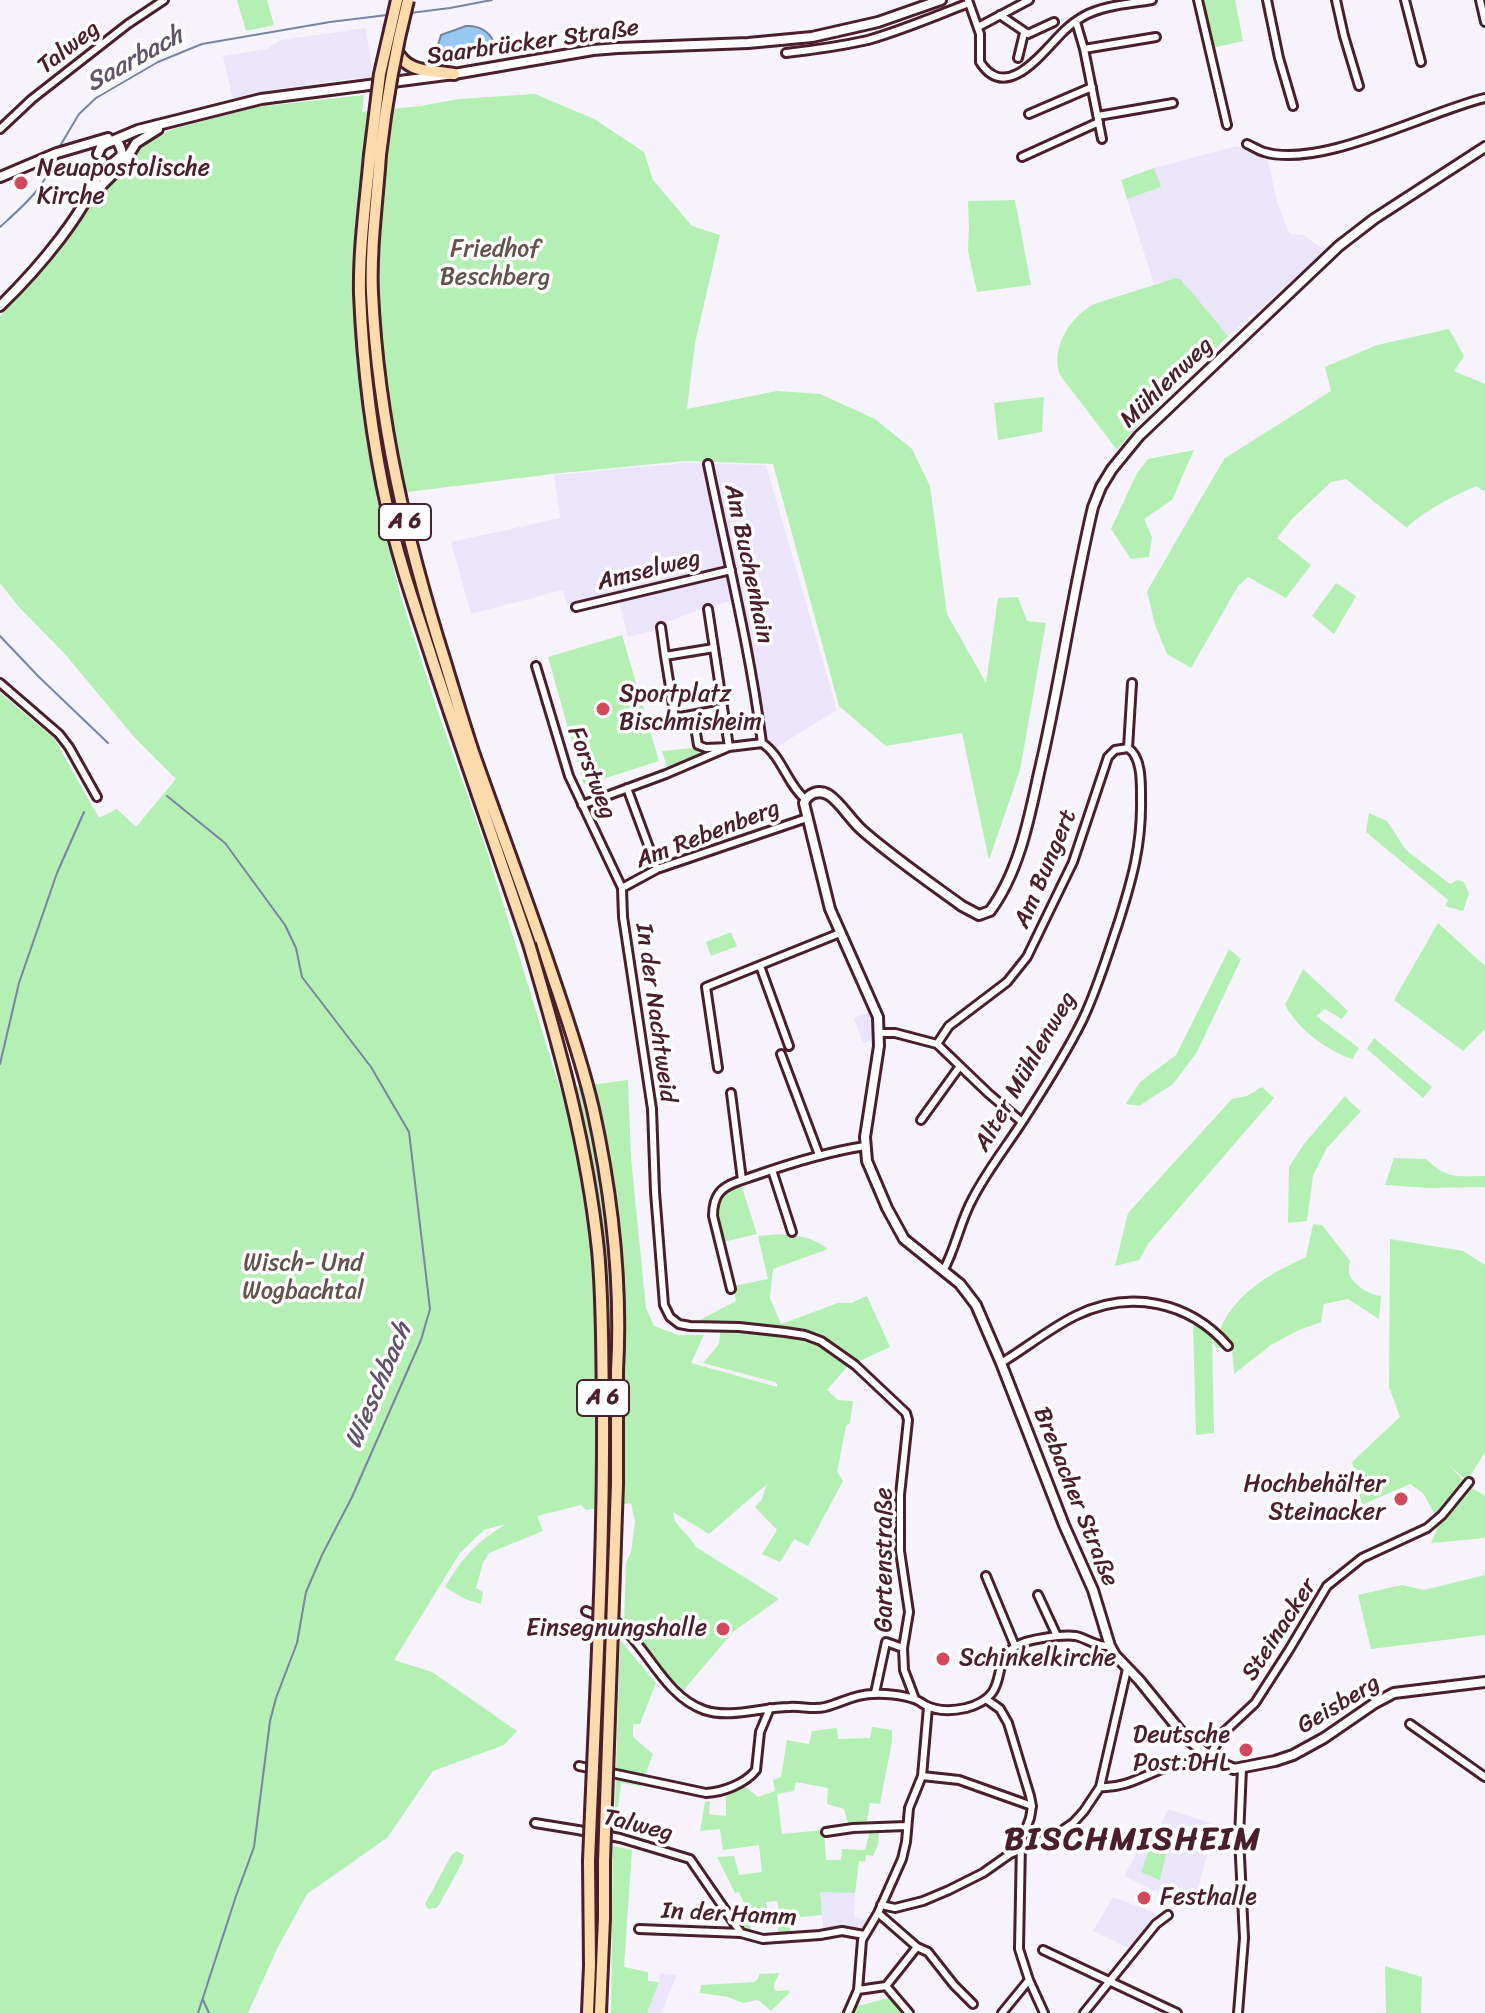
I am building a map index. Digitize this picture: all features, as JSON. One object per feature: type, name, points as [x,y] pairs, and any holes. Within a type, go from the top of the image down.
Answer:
[{"type":"highway","name":"A 6","points":[[383,83],[402,0]]},
{"type":"highway","name":"A 6","points":[[402,0],[400,34],[375,155],[362,239],[360,292],[364,349],[378,461],[388,513],[410,589],[529,944],[573,1099],[598,1250],[603,1322],[604,1484],[589,1861],[588,2013]]},
{"type":"highway","points":[[392,49],[412,68],[454,74]]},
{"type":"highway","name":"A 6","points":[[375,155],[372,290],[375,346],[402,509],[422,587],[472,749],[574,1040],[606,1177],[616,1251],[620,1323],[617,1484],[600,2013]]},
{"type":"street","name":"Talweg","points":[[0,129],[32,99],[164,0]]},
{"type":"street","name":"Saarbrücker Straße","points":[[171,122],[270,98],[454,74],[582,52],[792,40],[846,31],[939,0]]},
{"type":"street","points":[[978,27],[1029,0]]},
{"type":"street","points":[[792,40],[790,52],[848,44],[911,26],[969,1],[980,34],[978,55],[982,66],[995,75],[1008,76],[1027,69],[1076,22],[1099,10],[1152,0]]},
{"type":"street","points":[[1198,0],[1227,125]]},
{"type":"street","points":[[1267,0],[1293,106]]},
{"type":"street","points":[[1336,0],[1359,86]]},
{"type":"street","points":[[1405,0],[1421,62]]},
{"type":"street","points":[[1480,0],[1485,21]]},
{"type":"street","points":[[1000,15],[1024,33],[1054,22]]},
{"type":"street","points":[[1076,22],[1102,139]]},
{"type":"street","points":[[1018,58],[1024,33]]},
{"type":"street","points":[[1084,49],[1156,37]]},
{"type":"street","points":[[1029,114],[1092,87]]},
{"type":"street","points":[[1247,144],[1265,152],[1282,154],[1328,149],[1364,140],[1459,104],[1485,98]]},
{"type":"street","points":[[1022,157],[1098,119],[1173,103]]},
{"type":"street","points":[[0,306],[35,270],[78,212],[123,164],[136,143],[171,122]]},
{"type":"street","points":[[119,145],[138,130],[171,122]]},
{"type":"street","points":[[96,191],[104,160],[101,147],[119,145],[158,129]]},
{"type":"street","points":[[0,177],[69,149],[105,139],[112,138],[119,145],[119,159],[104,160],[69,149]]},
{"type":"street","name":"Mühlenweg","points":[[805,799],[817,792],[828,794],[858,828],[969,911],[984,914],[993,908],[1007,883],[1024,833],[1043,756],[1093,507],[1112,469],[1149,426],[1339,246],[1374,219],[1485,147]]},
{"type":"street","points":[[78,212],[96,183],[104,160]]},
{"type":"street","name":"Am Buchenhain","points":[[708,464],[745,634],[762,743],[772,751],[805,799]]},
{"type":"street","name":"Amselweg","points":[[576,607],[731,570]]},
{"type":"street","points":[[708,609],[729,747]]},
{"type":"street","points":[[661,627],[675,718],[723,709]]},
{"type":"street","points":[[665,656],[714,648]]},
{"type":"street","name":"Forstweg","points":[[536,666],[566,767],[622,888]]},
{"type":"street","points":[[0,683],[59,734],[97,797]]},
{"type":"street","points":[[1128,748],[1132,683]]},
{"type":"street","points":[[693,715],[698,745],[706,748],[762,743]]},
{"type":"street","points":[[582,805],[680,769],[729,747]]},
{"type":"street","name":"Am Bungert","points":[[937,1044],[949,1026],[1011,978],[1027,957],[1073,862],[1108,757],[1115,750],[1128,748]]},
{"type":"street","name":"Alter Mühlenweg","points":[[943,1271],[972,1198],[1022,1122],[1083,1018],[1102,970],[1139,850],[1141,790],[1135,753],[1128,748]]},
{"type":"street","points":[[627,788],[657,869]]},
{"type":"street","name":"Brebacher Straße","points":[[805,799],[830,909],[878,1017],[880,1033],[865,1146],[872,1173],[904,1239],[960,1284],[972,1298],[1093,1590],[1115,1655],[1179,1730],[1213,1759]]},
{"type":"street","name":"Am Rebenberg","points":[[622,888],[657,869],[807,818]]},
{"type":"street","name":"In der Nachtweid","points":[[622,888],[623,917],[649,1078],[653,1143]]},
{"type":"street","points":[[718,1068],[706,987],[840,933]]},
{"type":"street","points":[[760,966],[789,1046]]},
{"type":"street","points":[[880,1033],[895,1033],[937,1044],[1022,1122]]},
{"type":"street","points":[[781,1054],[819,1155]]},
{"type":"street","points":[[921,1120],[960,1066]]},
{"type":"street","points":[[731,1093],[742,1180]]},
{"type":"street","name":"Gartenstraße","points":[[653,1143],[661,1290],[670,1317],[679,1324],[690,1326],[739,1327],[805,1335],[821,1341],[846,1354],[908,1416],[900,1509],[900,1551],[909,1612],[903,1648],[904,1670],[915,1699]]},
{"type":"street","points":[[731,1289],[712,1211],[719,1192],[742,1180],[819,1155],[865,1146]]},
{"type":"street","points":[[772,1170],[792,1232]]},
{"type":"street","points":[[1001,1363],[1074,1317],[1099,1307],[1127,1302],[1172,1307],[1214,1330],[1228,1346]]},
{"type":"street","name":"Steinacker","points":[[1213,1759],[1224,1732],[1255,1703],[1327,1586],[1362,1558],[1427,1528],[1469,1482]]},
{"type":"street","points":[[986,1576],[1015,1646]]},
{"type":"street","points":[[1038,1595],[1057,1636]]},
{"type":"street","points":[[586,1611],[617,1622],[688,1702],[724,1713],[789,1707],[823,1708],[859,1695],[875,1693],[915,1699],[928,1707],[949,1711],[969,1707],[994,1692],[1005,1658],[1015,1646],[1057,1636],[1079,1637],[1096,1645],[1110,1646]]},
{"type":"street","name":"Gartenstraße","points":[[875,1693],[886,1642],[903,1648]]},
{"type":"street","points":[[881,1905],[895,1908],[923,1901],[974,1878],[1010,1854],[1057,1834],[1073,1823],[1100,1787],[1127,1669]]},
{"type":"street","name":"Geisberg","points":[[1213,1759],[1234,1769],[1293,1755],[1394,1693],[1485,1682]]},
{"type":"street","points":[[986,1699],[1000,1709],[1008,1723],[1032,1806],[1021,1838],[1019,1949],[1044,2013]]},
{"type":"street","points":[[848,2013],[858,1990],[864,1935],[878,1913],[902,1859],[909,1808],[922,1776],[928,1707]]},
{"type":"street","points":[[579,1766],[717,1793],[753,1775],[760,1732],[770,1708]]},
{"type":"street","points":[[1410,1724],[1485,1777]]},
{"type":"street","points":[[1100,1787],[1138,1780],[1171,1766],[1204,1765],[1213,1759]]},
{"type":"street","points":[[1238,2013],[1244,1938],[1239,1837],[1242,1768]]},
{"type":"street","points":[[922,1776],[959,1780],[1032,1806]]},
{"type":"street","name":"Talweg","points":[[535,1823],[620,1838],[690,1859],[741,1933]]},
{"type":"street","points":[[826,1832],[906,1826]]},
{"type":"street","points":[[878,1913],[917,1947],[928,1952],[973,2004]]},
{"type":"street","points":[[1084,2013],[1156,1924],[1168,1915]]},
{"type":"street","name":"In der Hamm","points":[[639,1929],[741,1933],[770,1940],[842,1931],[864,1935]]},
{"type":"street","points":[[858,1990],[886,1986],[917,1947]]},
{"type":"street","points":[[1043,1950],[1177,2013]]},
{"type":"street","points":[[1002,2013],[1029,1980]]},
{"type":"street","points":[[886,1986],[909,2013]]},
{"type":"shaded area","points":[[366,28],[373,76],[275,89],[233,100],[223,56],[267,49],[281,40]]},
{"type":"shaded area","points":[[1237,146],[1268,161],[1278,206],[1290,234],[1304,235],[1325,251],[1228,336],[1182,280],[1176,278],[1154,284],[1127,199],[1160,187],[1154,168]]},
{"type":"shaded area","points":[[685,463],[766,465],[837,710],[772,750],[764,738],[739,599],[707,607],[659,625],[657,630],[628,637],[617,593],[567,605],[563,590],[471,614],[451,542],[560,518],[554,475]]},
{"type":"shaded area","points":[[875,1010],[879,1040],[863,1043],[854,1018]]},
{"type":"shaded area","points":[[1168,1809],[1215,1825],[1192,1910],[1160,1900],[1161,1894],[1124,1876],[1137,1852],[1158,1831]]},
{"type":"shaded area","points":[[820,1892],[855,1893],[854,1916],[871,1922],[863,1934],[824,1932]]},
{"type":"shaded area","points":[[1113,1897],[1157,1914],[1131,1949],[1093,1931]]},
{"type":"shaded area","points":[[660,1973],[677,1975],[661,2013],[647,2013],[659,1982]]},
{"type":"green space","points":[[237,0],[267,0],[274,25],[246,31]]},
{"type":"green space","points":[[1203,0],[1235,0],[1243,41],[1212,48]]},
{"type":"green space","name":"Wisch- Und Wogbachtal","points":[[535,94],[594,119],[644,152],[653,180],[692,226],[720,235],[695,343],[687,409],[777,391],[820,394],[875,419],[912,449],[930,486],[947,614],[986,683],[998,598],[1018,597],[1027,621],[1046,623],[1020,770],[989,860],[962,733],[886,746],[839,706],[773,464],[684,461],[376,496],[400,594],[485,845],[560,1089],[628,1080],[631,1158],[646,1308],[654,1326],[679,1335],[704,1335],[691,1363],[777,1387],[775,1382],[703,1363],[719,1344],[721,1325],[692,1324],[736,1301],[733,1286],[768,1279],[758,1236],[794,1235],[828,1249],[773,1269],[770,1298],[781,1324],[867,1296],[890,1347],[847,1367],[827,1390],[838,1400],[853,1401],[837,1472],[843,1481],[808,1546],[794,1539],[780,1562],[762,1554],[777,1530],[755,1507],[762,1499],[767,1484],[709,1534],[673,1512],[676,1523],[696,1547],[779,1599],[734,1631],[681,1693],[624,1623],[626,1563],[631,1552],[635,1522],[631,1503],[586,1510],[581,1505],[537,1516],[543,1531],[489,1553],[476,1588],[483,1592],[481,1604],[445,1587],[471,1551],[506,1524],[484,1530],[460,1553],[394,1660],[432,1672],[517,1731],[504,1745],[433,1771],[387,1838],[307,1894],[278,1947],[248,2013],[0,2013],[0,693],[54,738],[99,818],[117,809],[136,827],[176,779],[135,738],[0,583],[0,316],[34,281],[84,215],[132,162],[144,143],[173,129],[257,107],[364,95],[362,112],[459,99]]},
{"type":"green space","points":[[1154,168],[1161,187],[1127,199],[1121,180]]},
{"type":"green space","points":[[1015,200],[1031,285],[977,292],[968,251],[968,201]]},
{"type":"green space","points":[[1176,278],[1182,280],[1228,336],[1137,426],[1117,450],[1060,375],[1060,344],[1070,325],[1094,304]]},
{"type":"green space","points":[[1449,329],[1464,356],[1454,371],[1485,384],[1485,490],[1477,486],[1460,493],[1407,528],[1346,479],[1331,482],[1277,538],[1311,565],[1286,598],[1248,577],[1238,586],[1191,668],[1167,654],[1155,625],[1147,591],[1224,459],[1331,391],[1325,367],[1377,345]]},
{"type":"green space","points":[[1044,397],[1042,432],[998,440],[994,403]]},
{"type":"green space","points":[[1194,450],[1172,500],[1144,519],[1152,537],[1149,557],[1131,559],[1111,529],[1137,473],[1148,459]]},
{"type":"green space","points":[[1336,583],[1356,596],[1334,634],[1312,616]]},
{"type":"green space","name":"Sportplatz Bischmisheim","points":[[622,635],[659,761],[584,785],[548,657]]},
{"type":"green space","points":[[694,748],[710,751],[711,754],[668,770],[662,751]]},
{"type":"green space","points":[[1369,813],[1387,821],[1406,850],[1450,884],[1458,880],[1464,882],[1469,894],[1463,911],[1445,906],[1448,900],[1366,832]]},
{"type":"green space","points":[[1438,923],[1485,966],[1485,1029],[1463,1051],[1394,1000]]},
{"type":"green space","points":[[731,932],[737,946],[711,956],[706,942]]},
{"type":"green space","points":[[1229,949],[1241,959],[1197,1052],[1173,1084],[1139,1106],[1126,1104],[1140,1082],[1176,1055]]},
{"type":"green space","points":[[1303,969],[1348,1011],[1342,1019],[1325,1009],[1316,1016],[1359,1048],[1352,1059],[1314,1038],[1285,1005]]},
{"type":"green space","points":[[1374,1038],[1432,1087],[1423,1098],[1367,1049]]},
{"type":"green space","points":[[1262,1087],[1274,1098],[1148,1244],[1139,1260],[1115,1266],[1128,1213],[1232,1099],[1247,1096]]},
{"type":"green space","points":[[1345,1096],[1361,1111],[1326,1149],[1313,1176],[1307,1221],[1288,1223],[1289,1167],[1304,1144]]},
{"type":"green space","points":[[1394,1158],[1426,1159],[1447,1174],[1485,1176],[1485,1187],[1385,1185]]},
{"type":"green space","points":[[741,1184],[757,1234],[723,1242],[716,1215],[719,1200],[723,1194]]},
{"type":"green space","points":[[1313,1224],[1322,1225],[1350,1261],[1352,1280],[1368,1292],[1381,1296],[1379,1319],[1348,1299],[1324,1304],[1321,1322],[1271,1345],[1234,1374],[1232,1348],[1216,1348],[1212,1336],[1214,1433],[1196,1435],[1193,1323],[1218,1335],[1233,1308],[1254,1287],[1306,1257]]},
{"type":"green space","points":[[1390,1239],[1463,1251],[1485,1265],[1485,1452],[1467,1481],[1448,1464],[1465,1482],[1436,1517],[1423,1493],[1410,1484],[1362,1505],[1352,1462],[1400,1417],[1389,1387]]},
{"type":"green space","points":[[1469,1486],[1485,1496],[1485,1538],[1431,1543],[1440,1522]]},
{"type":"green space","points":[[1485,1575],[1485,1635],[1371,1649],[1358,1595],[1402,1585],[1424,1590]]},
{"type":"green space","points":[[620,1640],[656,1683],[640,1724],[633,1724],[633,1737],[653,1754],[641,1786],[621,1783],[614,1839]]},
{"type":"green space","points":[[872,1727],[892,1730],[892,1741],[880,1804],[870,1803],[867,1821],[848,1823],[844,1809],[827,1804],[828,1788],[796,1782],[794,1791],[777,1794],[782,1834],[824,1830],[826,1860],[841,1860],[842,1849],[865,1850],[870,1831],[879,1831],[873,1856],[866,1855],[865,1862],[859,1861],[855,1893],[820,1892],[822,1915],[789,1918],[791,1934],[779,1935],[777,1901],[766,1902],[768,1913],[758,1914],[758,1919],[750,1921],[751,1932],[743,1930],[738,1923],[750,1916],[717,1857],[734,1856],[739,1875],[762,1872],[759,1845],[723,1850],[720,1829],[700,1831],[705,1802],[710,1801],[709,1814],[726,1816],[726,1796],[746,1787],[758,1797],[775,1791],[773,1780],[781,1777],[787,1740],[809,1744],[812,1731],[837,1728],[838,1739],[870,1738]]},
{"type":"green space","points":[[613,1846],[632,1850],[624,1967],[648,1972],[648,1981],[659,1982],[647,2013],[611,2013]]},
{"type":"green space","points":[[457,1851],[464,1855],[462,1863],[439,1905],[428,1909],[425,1904],[452,1854]]},
{"type":"green space","points":[[1149,1851],[1166,1853],[1160,1880],[1141,1872]]},
{"type":"green space","points":[[1385,1966],[1422,1977],[1421,2013],[1386,2013]]},
{"type":"green space","points":[[780,1973],[774,1988],[790,1992],[771,2011],[758,2000],[743,2003],[728,1997],[700,1993],[701,1985],[754,1982],[759,1974]]},
{"type":"green space","points":[[892,1997],[906,2013],[851,2013],[854,2007]]},
{"type":"water","points":[[466,26],[484,30],[494,46],[439,48],[441,35]]},
{"type":"waterway","name":"Saarbach","points":[[410,13],[492,0]]},
{"type":"waterway","name":"Saarbach","points":[[57,151],[79,114],[96,98],[158,62],[202,44],[387,15]]},
{"type":"waterway","name":"Saarbach","points":[[0,227],[40,187],[55,157]]},
{"type":"waterway","name":"Wieschbach","points":[[0,636],[108,743]]},
{"type":"waterway","name":"Wieschbach","points":[[167,796],[225,843],[285,925],[296,948],[302,977],[371,1067],[409,1132],[430,1309],[421,1340],[352,1497],[306,1592],[297,1643],[270,1721],[254,1847],[198,2013]]},
{"type":"waterway","points":[[0,1064],[19,983],[57,873],[84,812]]},
{"type":"waterway","points":[[203,2000],[209,2013]]},
{"type":"place","name":"Neuapostolische Kirche","points":[[21,183]]},
{"type":"place","name":"Sportplatz Bischmisheim","points":[[603,709]]},
{"type":"place","name":"Hochbehälter Steinacker","points":[[1401,1499]]},
{"type":"place","name":"Einsegnungshalle","points":[[723,1629]]},
{"type":"place","name":"Schinkelkirche","points":[[943,1659]]},
{"type":"place","name":"Deutsche Post DHL","points":[[1246,1750]]},
{"type":"place","name":"Festhalle","points":[[1144,1898]]},
{"type":"district","name":"BISCHMISHEIM","points":[[1133,1841]]},
{"type":"park label","name":"Friedhof Beschberg","points":[[495,264]]}]
